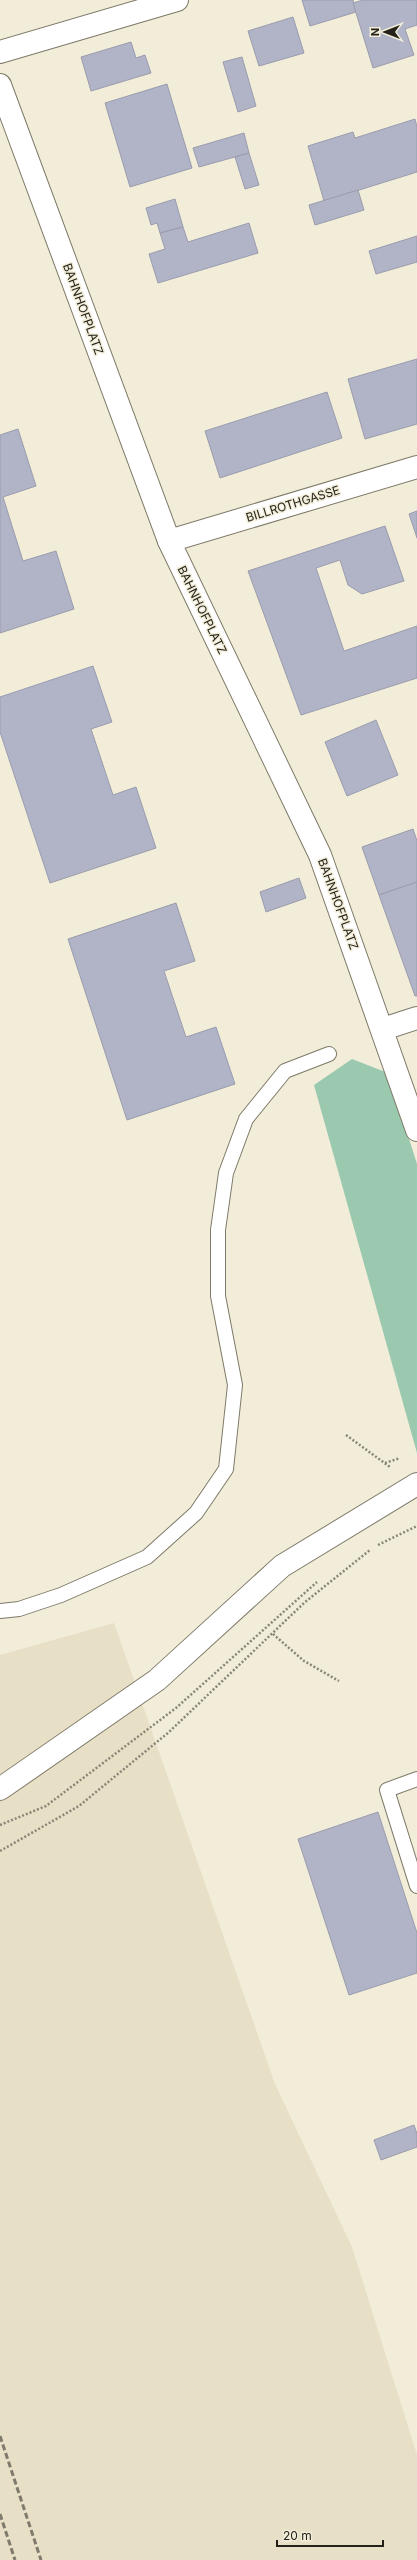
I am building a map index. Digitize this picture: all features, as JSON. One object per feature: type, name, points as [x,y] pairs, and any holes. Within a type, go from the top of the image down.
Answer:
[{"type":"street","points":[[0,52],[177,0]]},
{"type":"street","name":"BAHNHOFPLATZ","points":[[0,85],[169,541],[320,855],[383,1029],[417,1130]]},
{"type":"street","name":"BILLROTHGASSE","points":[[169,541],[417,467]]},
{"type":"street","points":[[383,1029],[417,1018]]},
{"type":"street","points":[[0,1789],[157,1680],[282,1566],[414,1485]]},
{"type":"lane","points":[[0,1611],[19,1609],[61,1595],[147,1557],[196,1513],[226,1469],[235,1385],[218,1296],[218,1230],[226,1173],[246,1118],[285,1071],[329,1054]]},
{"type":"lane","points":[[417,1780],[387,1790],[417,1886]]},
{"type":"path","points":[[346,1435],[414,1485]]},
{"type":"path","points":[[0,1851],[79,1806],[169,1732],[304,1603],[372,1548],[417,1526]]},
{"type":"path","points":[[273,1634],[304,1661],[339,1681]]},
{"type":"shaded area","points":[[114,1623],[275,2084],[352,2247],[417,2455],[417,2560],[0,2560],[0,1655]]},
{"type":"green space","points":[[352,1059],[388,1073],[417,1164],[417,1453],[314,1085]]},
{"type":"building","points":[[302,0],[353,0],[356,12],[310,26]]},
{"type":"building","points":[[363,0],[417,0],[417,25],[405,29],[414,55],[373,68],[353,3]]},
{"type":"building","points":[[293,17],[304,53],[259,66],[248,31]]},
{"type":"building","points":[[131,42],[136,58],[145,55],[151,73],[91,91],[81,57]]},
{"type":"building","points":[[242,57],[256,106],[238,112],[223,62]]},
{"type":"building","points":[[167,84],[192,168],[130,187],[105,103]]},
{"type":"building","points":[[415,119],[417,127],[417,172],[324,201],[308,146],[353,132],[355,138]]},
{"type":"building","points":[[244,133],[249,153],[199,167],[193,148]]},
{"type":"building","points":[[249,153],[259,185],[245,189],[235,157]]},
{"type":"building","points":[[358,190],[364,210],[315,225],[309,205]]},
{"type":"building","points":[[175,199],[183,227],[160,233],[157,223],[151,225],[146,208]]},
{"type":"building","points":[[249,223],[258,253],[158,283],[149,254],[165,249],[160,233],[183,227],[188,242]]},
{"type":"building","points":[[417,236],[417,262],[376,274],[369,251]]},
{"type":"building","points":[[417,359],[417,424],[365,439],[348,379]]},
{"type":"building","points":[[327,392],[342,438],[220,478],[205,431]]},
{"type":"building","points":[[18,429],[36,486],[3,497],[23,561],[56,551],[74,609],[0,633],[0,435]]},
{"type":"building","points":[[417,511],[417,538],[409,514]]},
{"type":"building","points":[[385,526],[404,581],[362,594],[348,585],[340,560],[316,568],[344,651],[417,626],[417,678],[301,715],[248,571]]},
{"type":"building","points":[[93,666],[112,722],[91,729],[113,795],[136,787],[156,848],[50,883],[0,732],[0,697]]},
{"type":"building","points":[[376,720],[398,775],[347,796],[325,742]]},
{"type":"building","points":[[413,829],[417,841],[417,882],[379,895],[362,847]]},
{"type":"building","points":[[299,878],[306,898],[266,912],[260,892]]},
{"type":"building","points":[[417,882],[417,996],[415,996],[379,895]]},
{"type":"building","points":[[176,903],[195,961],[164,971],[186,1037],[216,1027],[235,1084],[127,1120],[68,939]]},
{"type":"building","points":[[378,1812],[417,1933],[417,1973],[349,1995],[298,1839]]},
{"type":"building","points":[[414,2125],[417,2134],[417,2147],[381,2160],[374,2140]]},
{"type":"railway","points":[[0,2436],[41,2560]]},
{"type":"railway","points":[[0,2514],[15,2560]]}]
